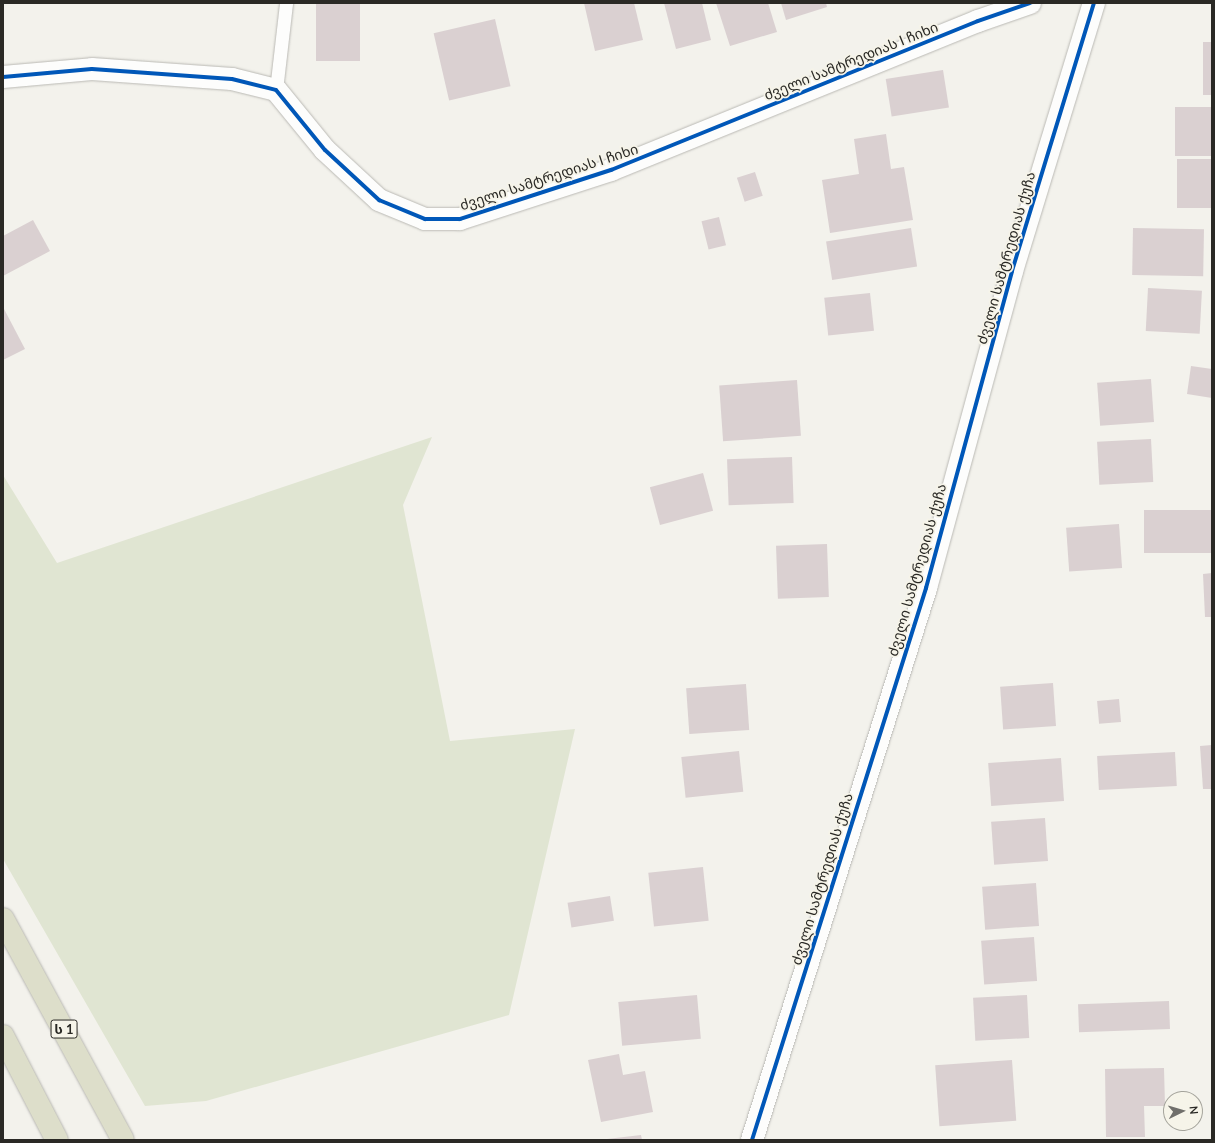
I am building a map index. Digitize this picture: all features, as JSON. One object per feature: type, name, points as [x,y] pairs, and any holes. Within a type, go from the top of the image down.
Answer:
[{"type":"highway","name":"ს 1","points":[[3,919],[123,1140]]},
{"type":"highway","points":[[3,1036],[57,1140]]},
{"type":"street","name":"ძველი სამტრედიას I ჩიხი","points":[[276,90],[325,150],[379,200],[425,219],[460,219],[611,170],[978,21],[1030,3]]},
{"type":"street","name":"ძველი სამტრედიას ქუჩა","points":[[752,1140],[926,588],[1012,271],[1094,3]]},
{"type":"street","points":[[3,77],[92,69],[232,80],[276,90]]},
{"type":"lane","points":[[276,90],[286,3]]},
{"type":"green space","points":[[432,437],[403,505],[450,741],[575,729],[509,1015],[206,1101],[145,1106],[3,859],[3,475],[57,563]]},
{"type":"building","points":[[316,3],[360,3],[360,61],[316,61]]},
{"type":"building","points":[[584,3],[634,3],[643,40],[595,51]]},
{"type":"building","points":[[664,3],[702,3],[711,40],[676,49]]},
{"type":"building","points":[[716,3],[768,3],[777,32],[730,46]]},
{"type":"building","points":[[781,3],[826,3],[827,7],[786,20]]},
{"type":"building","points":[[495,19],[511,86],[449,100],[434,33]]},
{"type":"building","points":[[1203,42],[1212,42],[1212,95],[1203,95]]},
{"type":"building","points":[[943,70],[949,108],[892,117],[886,79]]},
{"type":"building","points":[[1175,107],[1212,107],[1212,156],[1175,156]]},
{"type":"building","points":[[886,134],[891,169],[904,167],[913,220],[830,233],[822,180],[859,174],[854,139]]},
{"type":"building","points":[[1177,159],[1212,159],[1212,208],[1177,208]]},
{"type":"building","points":[[755,172],[763,196],[745,202],[737,178]]},
{"type":"building","points":[[719,217],[726,245],[709,249],[702,221]]},
{"type":"building","points":[[33,220],[50,251],[3,276],[3,236]]},
{"type":"building","points":[[911,228],[917,267],[832,280],[826,241]]},
{"type":"building","points":[[1133,228],[1204,229],[1203,276],[1132,275]]},
{"type":"building","points":[[1148,288],[1202,291],[1200,334],[1146,331]]},
{"type":"building","points":[[870,293],[874,331],[828,336],[824,298]]},
{"type":"building","points":[[3,307],[25,349],[3,360]]},
{"type":"building","points":[[1191,366],[1212,369],[1212,398],[1187,394]]},
{"type":"building","points":[[1151,379],[1154,422],[1100,426],[1097,383]]},
{"type":"building","points":[[797,380],[801,436],[723,441],[719,385]]},
{"type":"building","points":[[1151,439],[1153,482],[1099,485],[1097,442]]},
{"type":"building","points":[[792,457],[794,503],[729,505],[727,459]]},
{"type":"building","points":[[703,473],[713,511],[660,525],[650,487]]},
{"type":"building","points":[[1144,510],[1212,510],[1212,553],[1144,553]]},
{"type":"building","points":[[1119,524],[1122,568],[1069,572],[1066,528]]},
{"type":"building","points":[[827,544],[829,597],[778,599],[776,546]]},
{"type":"building","points":[[1212,573],[1212,617],[1205,617],[1203,574]]},
{"type":"building","points":[[1053,683],[1056,726],[1003,730],[1000,687]]},
{"type":"building","points":[[746,684],[749,730],[689,734],[686,688]]},
{"type":"building","points":[[1119,699],[1121,722],[1099,724],[1097,701]]},
{"type":"building","points":[[1212,745],[1212,789],[1203,789],[1200,746]]},
{"type":"building","points":[[739,751],[743,792],[686,798],[681,757]]},
{"type":"building","points":[[1175,752],[1177,786],[1099,790],[1097,756]]},
{"type":"building","points":[[1061,758],[1064,801],[991,806],[988,763]]},
{"type":"building","points":[[1045,818],[1048,861],[994,865],[991,822]]},
{"type":"building","points":[[703,867],[709,921],[654,926],[648,873]]},
{"type":"building","points":[[1036,883],[1039,926],[985,930],[982,887]]},
{"type":"building","points":[[610,896],[614,921],[571,927],[568,903]]},
{"type":"building","points":[[1034,937],[1037,981],[984,985],[981,941]]},
{"type":"building","points":[[697,995],[701,1039],[622,1046],[618,1002]]},
{"type":"building","points":[[1027,995],[1029,1038],[975,1041],[973,998]]},
{"type":"building","points":[[1169,1001],[1170,1029],[1079,1032],[1078,1004]]},
{"type":"building","points":[[619,1054],[623,1075],[645,1071],[653,1112],[601,1122],[588,1060]]},
{"type":"building","points":[[1012,1060],[1016,1121],[939,1126],[935,1065]]},
{"type":"building","points":[[1164,1068],[1165,1091],[1163,1091],[1163,1106],[1144,1106],[1145,1137],[1106,1137],[1105,1069]]},
{"type":"building","points":[[641,1135],[642,1140],[607,1140],[607,1139]]},
{"type":"cycle path","points":[[3,77],[92,69],[232,79],[276,90],[325,150],[379,200],[425,219],[460,219],[611,170],[978,21],[1030,3]]},
{"type":"cycle path","points":[[752,1140],[926,588],[1012,271],[1094,3]]}]
